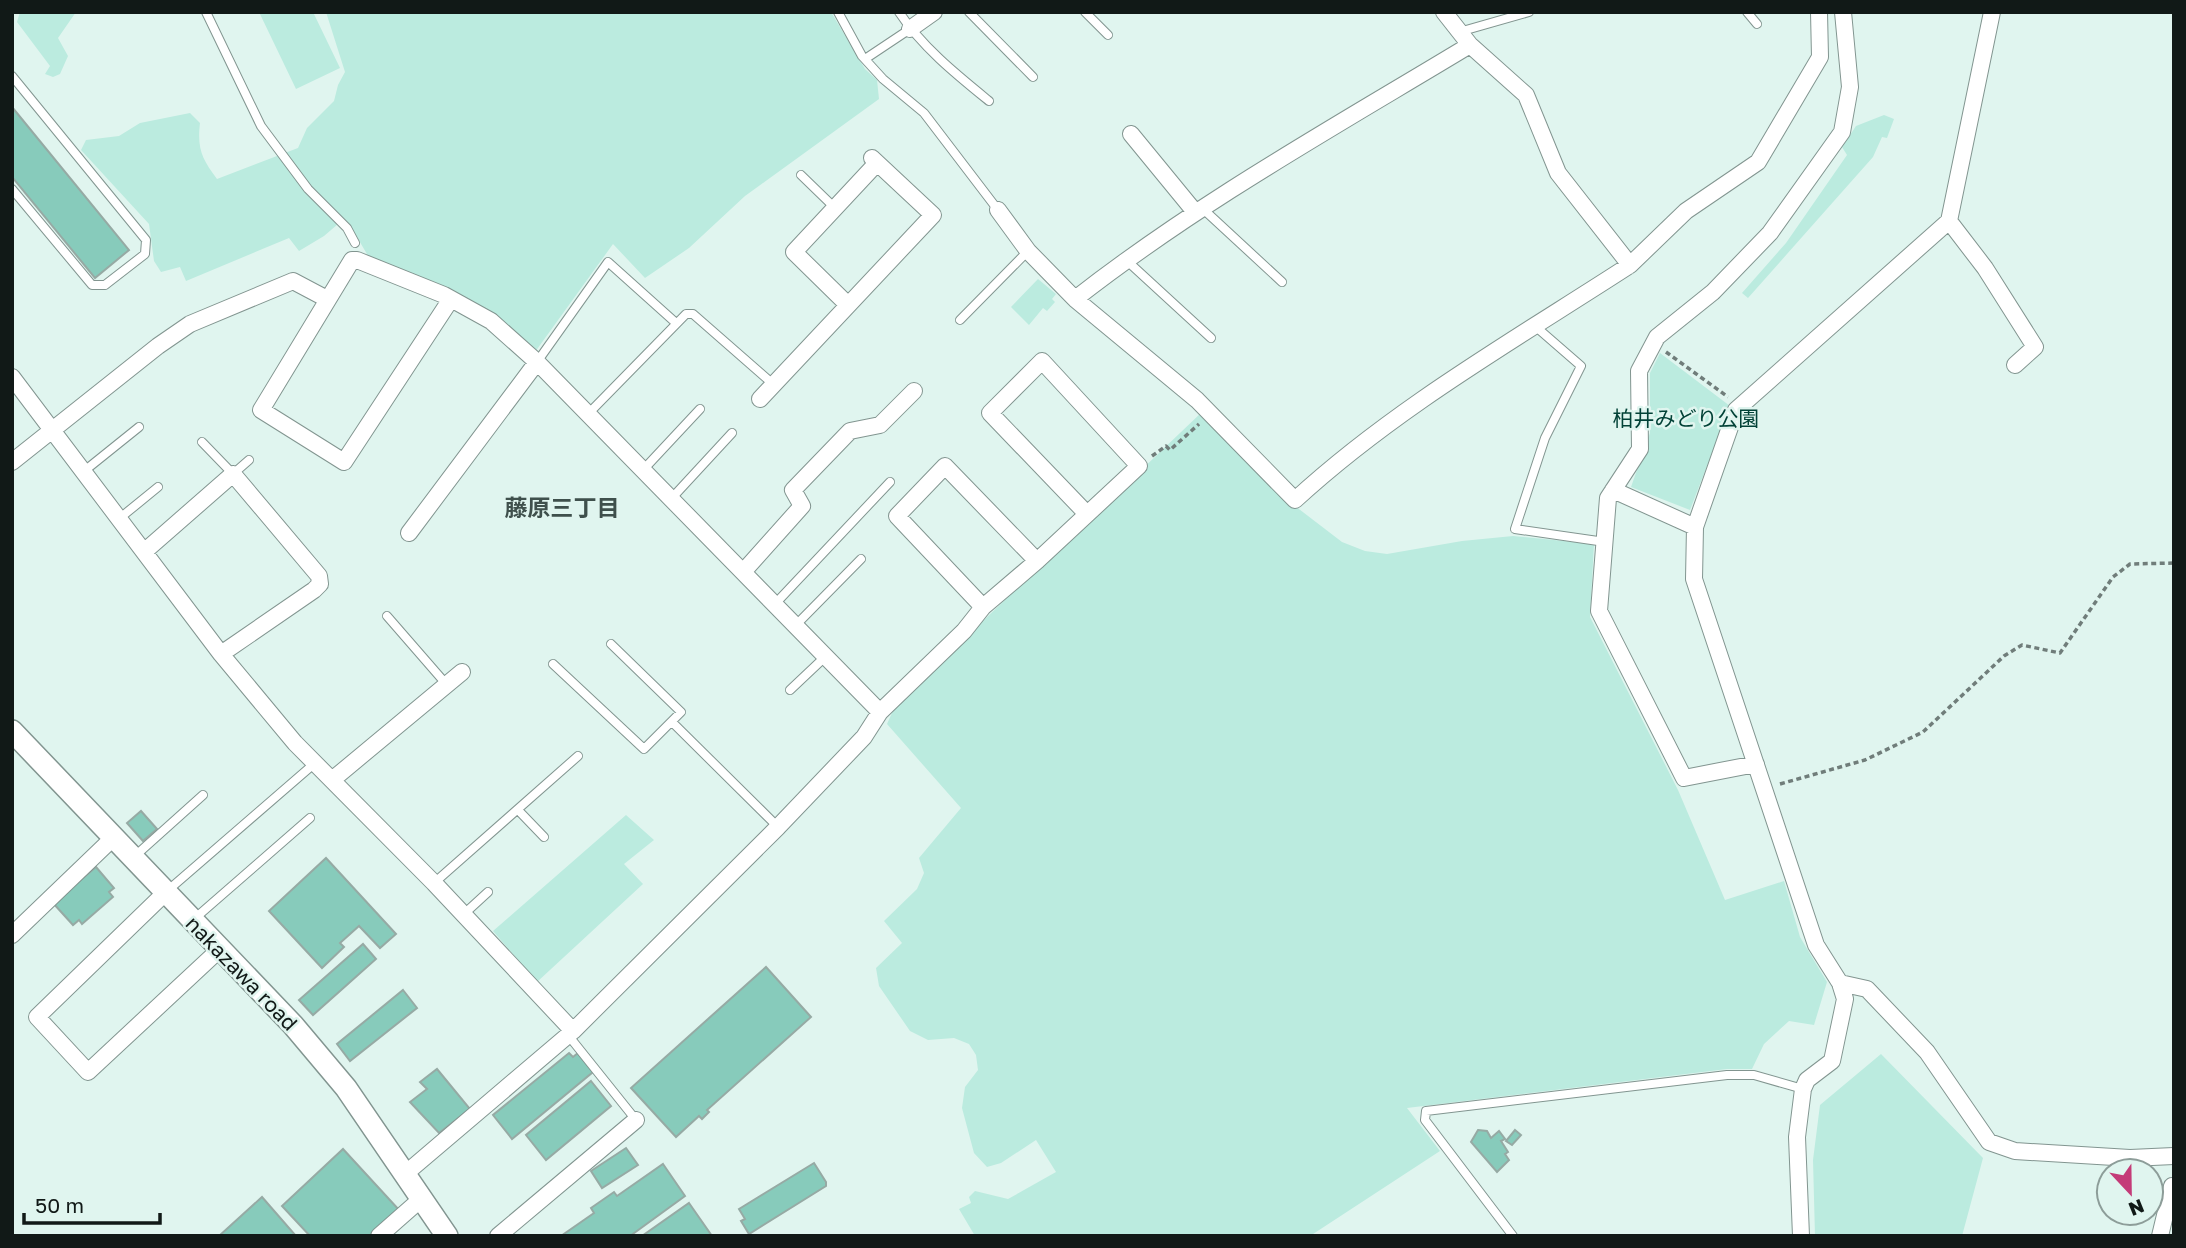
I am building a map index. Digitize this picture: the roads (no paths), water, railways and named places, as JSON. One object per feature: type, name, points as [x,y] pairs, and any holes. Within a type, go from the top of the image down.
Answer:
[{"type":"street","points":[[910,29],[934,12]]},
{"type":"street","points":[[1444,12],[1465,38],[1526,95],[1558,173],[1630,265]]},
{"type":"street","points":[[998,209],[1028,251],[1075,299],[1210,414],[1295,500],[1334,464],[1448,383],[1630,265],[1686,211],[1758,162],[1820,57],[1819,12]]},
{"type":"street","points":[[1756,764],[1684,778],[1599,611],[1608,498],[1640,449],[1639,370],[1657,337],[1713,292],[1770,233],[1842,132],[1850,87],[1843,12]]},
{"type":"street","points":[[1801,1236],[1797,1137],[1803,1089],[1807,1080],[1832,1061],[1845,999],[1840,983],[1816,945],[1694,579],[1695,527],[1736,410],[1948,221],[1986,14]]},
{"type":"street","points":[[1075,299],[1125,259],[1198,210],[1465,38]]},
{"type":"street","points":[[1131,134],[1198,210]]},
{"type":"street","points":[[760,399],[933,215],[875,160],[794,252],[848,305]]},
{"type":"street","points":[[1948,221],[1985,268],[2035,347],[2015,365]]},
{"type":"street","points":[[355,243],[358,260]]},
{"type":"street","points":[[451,299],[344,462],[261,410],[352,260],[358,260],[451,299],[491,321],[537,362],[880,712]]},
{"type":"street","points":[[12,461],[190,324],[293,281],[327,299]]},
{"type":"street","points":[[405,1174],[570,1033],[778,827],[864,737],[880,712],[964,631],[983,607],[1037,561],[1139,466],[1042,361],[990,413],[1087,514]]},
{"type":"street","points":[[409,533],[537,362]]},
{"type":"street","points":[[12,377],[221,654],[314,763],[435,883],[570,1033]]},
{"type":"street","points":[[743,572],[802,506],[793,490],[850,431],[880,425],[914,391]]},
{"type":"street","points":[[983,607],[897,516],[945,466],[1037,561]]},
{"type":"street","points":[[145,551],[233,474],[319,576],[320,584],[221,654]]},
{"type":"street","points":[[1614,490],[1695,527]]},
{"type":"street","points":[[332,780],[462,673]]},
{"type":"street","name":"nakazawa road","points":[[12,731],[293,1025],[346,1088],[447,1236]]},
{"type":"street","points":[[12,935],[113,838]]},
{"type":"street","points":[[165,893],[37,1017],[88,1072],[220,949]]},
{"type":"street","points":[[1840,983],[1867,989],[1927,1052],[1989,1142],[2015,1151],[2130,1158],[2174,1156]]},
{"type":"street","points":[[498,1236],[636,1120]]},
{"type":"street","points":[[2160,1236],[2172,1186]]},
{"type":"street","points":[[379,1236],[421,1199]]},
{"type":"lane","points":[[206,12],[261,126],[308,189],[347,228],[355,243]]},
{"type":"lane","points":[[838,12],[866,59],[883,79],[924,113],[998,209]]},
{"type":"lane","points":[[899,12],[910,29],[989,102]]},
{"type":"lane","points":[[969,12],[1033,77]]},
{"type":"lane","points":[[1085,12],[1108,35]]},
{"type":"lane","points":[[1465,38],[1530,12]]},
{"type":"lane","points":[[1747,12],[1756,23]]},
{"type":"lane","points":[[866,59],[910,29]]},
{"type":"lane","points":[[12,76],[146,240],[145,254],[105,285],[92,285],[12,189]]},
{"type":"lane","points":[[801,175],[835,208]]},
{"type":"lane","points":[[1198,210],[1283,282]]},
{"type":"lane","points":[[960,320],[1028,251]]},
{"type":"lane","points":[[1125,259],[1211,338]]},
{"type":"lane","points":[[537,362],[608,262],[676,323]]},
{"type":"lane","points":[[588,414],[686,314],[693,314],[774,384]]},
{"type":"lane","points":[[1535,327],[1581,366],[1545,438],[1515,529],[1605,542]]},
{"type":"lane","points":[[643,470],[701,409]]},
{"type":"lane","points":[[83,472],[139,427]]},
{"type":"lane","points":[[671,499],[732,433]]},
{"type":"lane","points":[[202,442],[233,474],[249,460]]},
{"type":"lane","points":[[775,604],[890,482]]},
{"type":"lane","points":[[120,519],[158,487]]},
{"type":"lane","points":[[795,626],[861,559]]},
{"type":"lane","points":[[387,616],[447,685]]},
{"type":"lane","points":[[553,664],[644,749],[681,712],[611,644]]},
{"type":"lane","points":[[790,690],[826,656]]},
{"type":"lane","points":[[672,722],[778,827]]},
{"type":"lane","points":[[435,883],[578,756]]},
{"type":"lane","points":[[165,893],[314,763]]},
{"type":"lane","points":[[133,858],[203,795]]},
{"type":"lane","points":[[518,810],[544,837]]},
{"type":"lane","points":[[192,920],[310,818]]},
{"type":"lane","points":[[464,914],[488,892]]},
{"type":"lane","points":[[570,1033],[636,1120]]},
{"type":"lane","points":[[1513,1236],[1425,1120],[1426,1111],[1727,1075],[1754,1075],[1803,1089]]},
{"type":"district","name":"藤原三丁目","points":[[562,507]]},
{"type":"park label","name":"柏井みどり公園","points":[[1686,418]]}]
